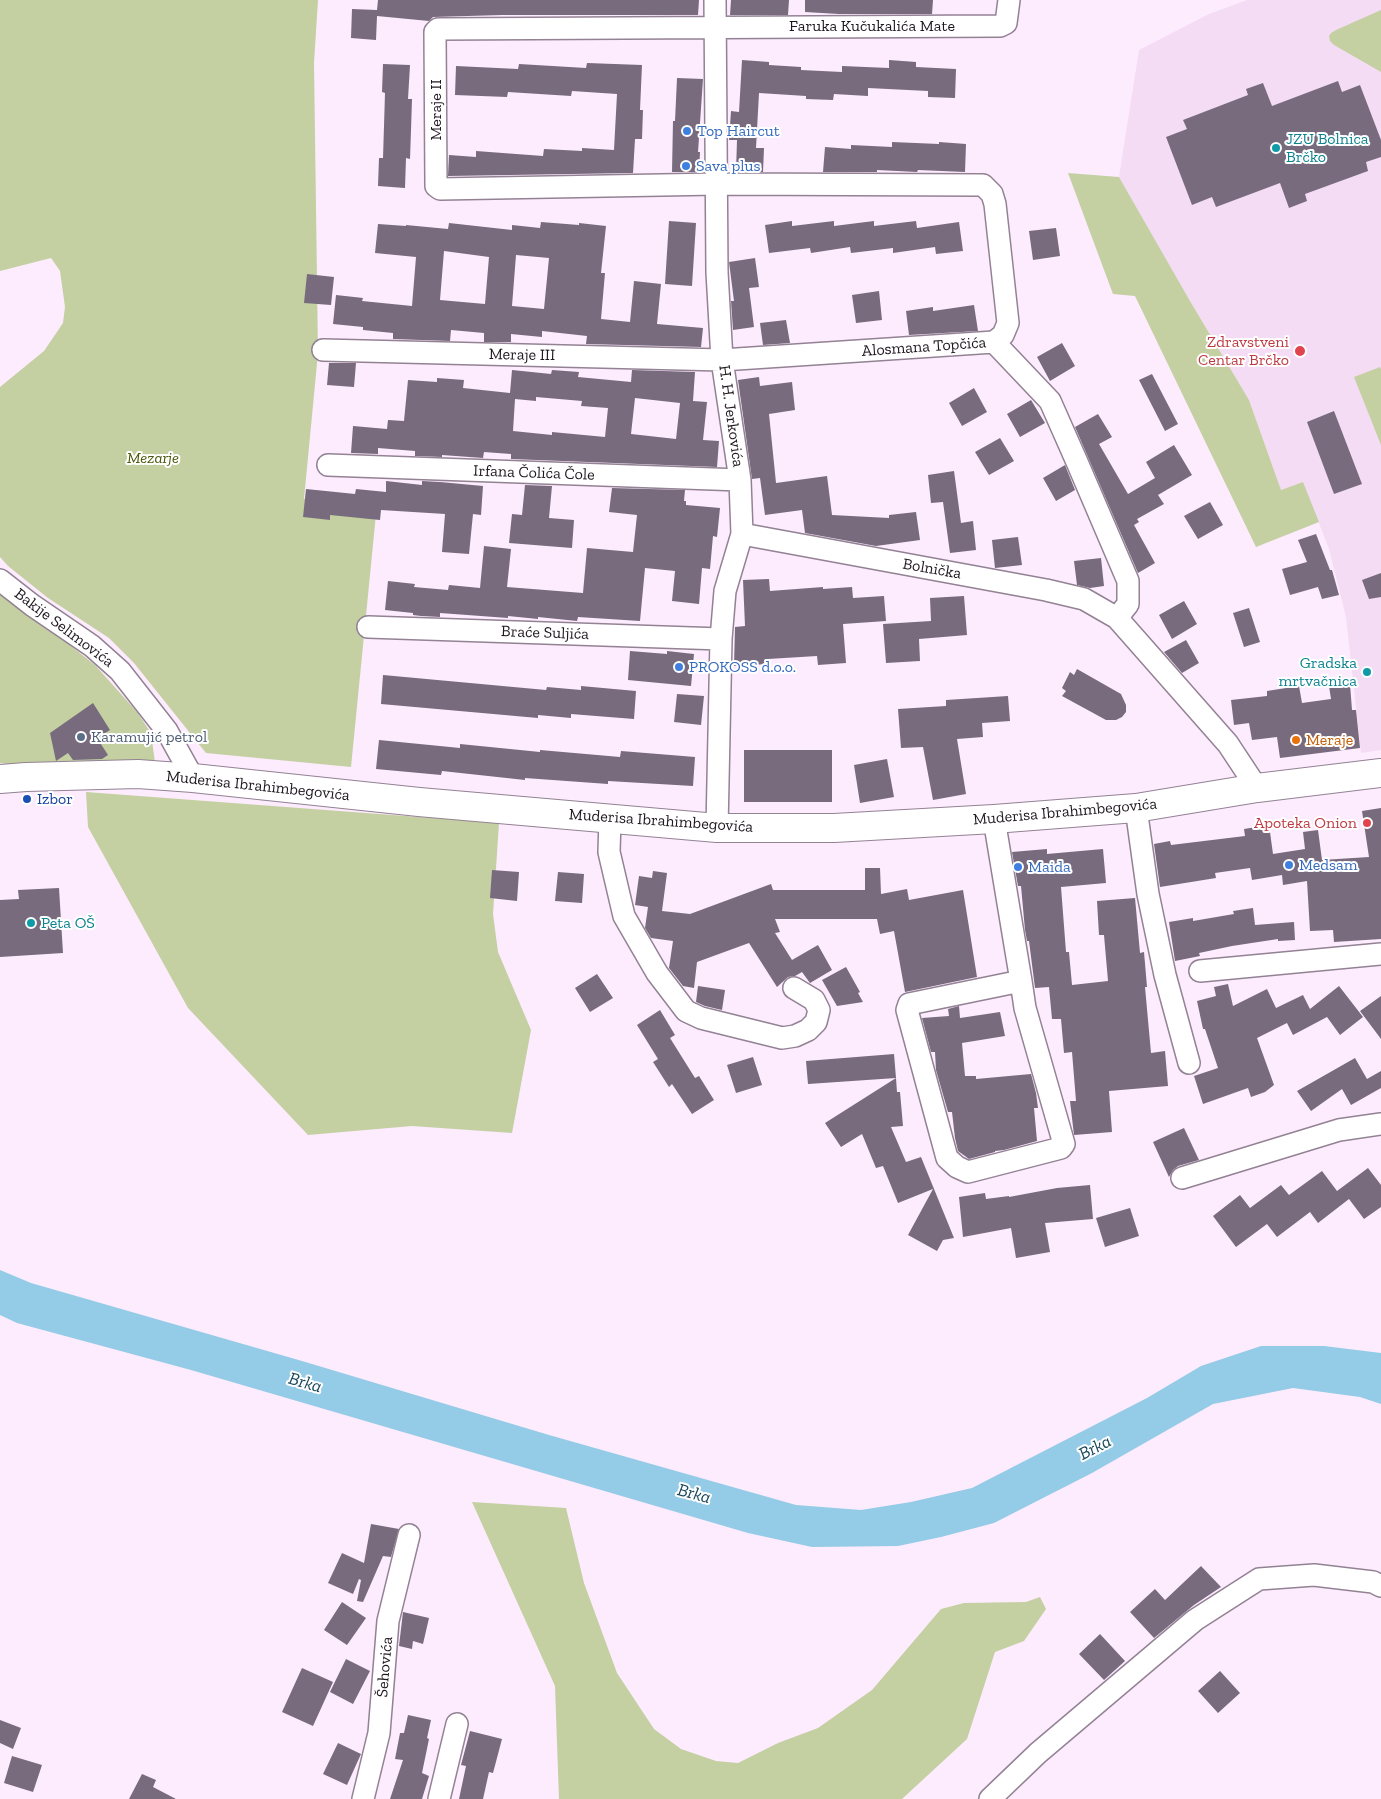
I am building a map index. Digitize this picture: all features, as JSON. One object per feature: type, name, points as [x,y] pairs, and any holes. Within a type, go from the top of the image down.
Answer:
[{"type":"main road","name":"Muderisa Ibrahimbegovića","points":[[0,779],[138,774],[419,802],[717,828],[834,828],[994,819],[1136,808],[1257,788],[1381,773]]},
{"type":"street","name":"H. H. Jerkovića","points":[[715,0],[718,272],[722,360],[740,480],[742,534],[724,591],[721,639],[717,828]]},
{"type":"street","name":"Faruka Kučukalića Mate","points":[[715,27],[1000,26],[1006,23],[1009,0]]},
{"type":"street","name":"Meraje II","points":[[715,27],[438,29],[435,32],[436,186],[440,189],[717,184]]},
{"type":"street","name":"Alosmana Topčića","points":[[717,184],[983,185],[992,194],[995,204],[1008,323],[1003,335],[994,342],[722,360]]},
{"type":"street","points":[[994,342],[1050,402],[1128,581],[1128,604],[1117,618]]},
{"type":"street","name":"Meraje III","points":[[323,350],[722,360]]},
{"type":"street","name":"Irfana Čolića Čole","points":[[328,465],[740,480]]},
{"type":"street","name":"Bolnička","points":[[742,534],[1084,598],[1117,618],[1228,744],[1257,788]]},
{"type":"street","name":"Bakije Selimovića","points":[[0,580],[32,605],[92,646],[120,671],[166,731],[193,778]]},
{"type":"street","name":"Braće Suljića","points":[[368,627],[721,639]]},
{"type":"street","points":[[1136,808],[1148,894],[1165,975],[1189,1063]]},
{"type":"street","points":[[610,819],[609,852],[624,916],[658,973],[686,1011],[701,1018],[782,1038],[795,1036],[808,1030],[816,1022],[819,1010],[814,1000],[794,988]]},
{"type":"street","points":[[994,819],[1021,981],[1025,1008],[1064,1144],[1061,1148],[968,1172],[947,1158],[907,1010],[908,1004],[1021,981]]},
{"type":"street","points":[[1200,971],[1381,954]]},
{"type":"street","points":[[1182,1178],[1339,1130],[1381,1124]]},
{"type":"street","name":"Šehovića","points":[[363,1799],[379,1733],[388,1621],[409,1535]]},
{"type":"street","points":[[990,1799],[1038,1753],[1195,1620],[1260,1579],[1314,1575],[1374,1582],[1381,1586]]},
{"type":"street","points":[[439,1799],[457,1724]]},
{"type":"shaded area","name":"Zdravstveni Centar Brčko","points":[[1247,0],[1381,0],[1381,750],[1361,753],[1346,617],[1329,549],[1303,482],[1281,490],[1249,400],[1119,177],[1139,50],[1209,14]]},
{"type":"green space","name":"Mezarje","points":[[0,0],[318,0],[314,63],[318,353],[304,499],[377,504],[351,767],[206,753],[134,663],[109,638],[48,598],[8,566],[0,557],[0,387],[44,351],[63,323],[65,307],[60,271],[51,258],[0,271]]},
{"type":"green space","points":[[1381,10],[1381,72],[1334,45],[1330,41],[1329,36],[1336,30]]},
{"type":"green space","points":[[1068,173],[1119,177],[1249,400],[1281,490],[1303,482],[1319,522],[1256,547],[1135,296],[1113,294]]},
{"type":"green space","points":[[1380,367],[1381,369],[1381,445],[1354,377]]},
{"type":"green space","points":[[0,590],[95,665],[137,712],[151,733],[156,770],[45,770],[0,763]]},
{"type":"green space","points":[[86,792],[499,823],[493,914],[498,952],[531,1030],[512,1133],[412,1126],[308,1135],[188,1008],[88,827]]},
{"type":"green space","points":[[472,1502],[566,1508],[584,1583],[617,1673],[654,1729],[681,1749],[716,1761],[738,1763],[778,1743],[818,1728],[872,1690],[941,1609],[964,1603],[1026,1602],[1040,1597],[1046,1609],[1024,1641],[995,1652],[967,1739],[902,1799],[559,1799],[555,1686]]},
{"type":"water","name":"Brka","points":[[0,1270],[31,1283],[549,1435],[796,1505],[861,1510],[911,1502],[972,1488],[1147,1398],[1201,1366],[1261,1346],[1324,1346],[1381,1353],[1381,1404],[1360,1397],[1293,1388],[1213,1404],[1092,1473],[994,1523],[898,1546],[812,1547],[748,1533],[191,1370],[17,1323],[0,1315]]},
{"type":"building","points":[[378,0],[699,0],[698,15],[502,15],[433,17],[429,21],[377,16],[376,40],[351,38],[352,9],[377,10]]},
{"type":"building","points":[[731,0],[789,0],[788,15],[730,15]]},
{"type":"building","points":[[805,0],[933,0],[932,14],[839,14],[805,12]]},
{"type":"building","points":[[742,60],[769,62],[769,65],[801,67],[801,70],[842,72],[842,66],[889,68],[889,60],[916,62],[916,67],[956,69],[955,98],[928,97],[928,91],[868,88],[868,96],[834,94],[833,100],[806,99],[806,96],[759,93],[756,148],[764,148],[763,172],[736,172],[737,140],[729,140],[731,111],[739,112]]},
{"type":"building","points":[[587,63],[642,65],[640,110],[643,110],[642,139],[635,139],[633,173],[448,176],[449,155],[476,157],[476,151],[543,156],[544,149],[582,151],[582,148],[614,150],[617,94],[572,91],[571,96],[508,92],[507,97],[455,95],[456,66],[518,69],[519,64],[586,68]]},
{"type":"building","points":[[383,64],[410,65],[408,99],[412,99],[410,159],[406,158],[405,188],[378,186],[379,158],[383,158],[385,93],[382,92]]},
{"type":"building","points":[[677,78],[703,79],[698,152],[700,152],[699,172],[672,172],[673,121],[675,121]]},
{"type":"building","name":"JZU Bolnica Brčko","points":[[1338,81],[1342,92],[1360,85],[1381,140],[1381,157],[1366,162],[1368,171],[1305,194],[1307,201],[1289,208],[1280,183],[1216,207],[1212,197],[1192,205],[1166,137],[1187,129],[1183,120],[1248,95],[1246,89],[1263,83],[1272,106]]},
{"type":"building","points":[[892,142],[966,144],[965,172],[877,170],[877,172],[823,172],[825,147],[851,149],[851,145],[892,147]]},
{"type":"building","points":[[669,221],[696,223],[692,286],[665,284]]},
{"type":"building","points":[[792,221],[792,226],[834,221],[834,226],[874,221],[874,226],[916,221],[917,228],[959,222],[963,251],[936,254],[935,247],[893,253],[893,248],[851,253],[850,247],[811,253],[810,248],[769,253],[765,225]]},
{"type":"building","points":[[541,222],[606,226],[601,273],[605,273],[601,319],[630,322],[634,281],[661,284],[657,324],[703,328],[701,347],[586,344],[587,336],[542,331],[542,337],[511,334],[511,342],[484,342],[484,333],[451,330],[450,341],[393,339],[393,333],[333,324],[336,295],[363,298],[362,301],[412,306],[416,257],[375,253],[378,224],[448,229],[449,223],[512,230],[512,225],[540,228]],"holes":[[[444,251],[489,257],[485,304],[440,300]],[[516,255],[549,258],[544,309],[512,306]]]},
{"type":"building","points":[[1056,228],[1060,256],[1033,260],[1029,231]]},
{"type":"building","points":[[755,258],[759,287],[749,288],[754,327],[733,330],[731,301],[734,301],[729,262]]},
{"type":"building","points":[[307,274],[334,277],[331,305],[304,303]]},
{"type":"building","points":[[879,291],[882,320],[856,323],[852,295]]},
{"type":"building","points":[[974,305],[978,331],[909,335],[906,311],[933,307],[933,311]]},
{"type":"building","points":[[786,320],[790,343],[763,345],[760,323]]},
{"type":"building","points":[[1062,343],[1075,366],[1050,381],[1037,357]]},
{"type":"building","points":[[329,363],[356,363],[354,387],[327,385]]},
{"type":"building","points":[[512,370],[551,374],[552,370],[579,372],[578,377],[631,382],[632,370],[695,372],[693,401],[707,402],[703,440],[719,441],[717,467],[511,459],[511,454],[484,452],[483,458],[442,455],[442,457],[415,456],[415,451],[378,448],[378,454],[351,453],[353,426],[387,429],[388,420],[404,421],[408,380],[437,382],[437,378],[464,380],[463,388],[510,393]],"holes":[[[536,397],[582,401],[581,406],[608,408],[605,437],[552,432],[552,435],[513,431],[515,399],[536,401]],[[635,398],[680,403],[676,439],[631,434]]]},
{"type":"building","points":[[1152,374],[1178,424],[1165,431],[1139,380]]},
{"type":"building","points":[[759,377],[760,386],[792,382],[795,410],[769,414],[776,483],[827,476],[832,515],[889,518],[889,515],[916,512],[920,540],[876,546],[805,533],[802,510],[765,515],[760,478],[752,479],[738,380]]},
{"type":"building","points":[[974,388],[987,412],[962,426],[949,403]]},
{"type":"building","points":[[1031,400],[1045,423],[1020,437],[1007,414]]},
{"type":"building","points":[[1334,411],[1362,484],[1334,494],[1307,422]]},
{"type":"building","points":[[1098,414],[1112,437],[1099,444],[1128,494],[1155,478],[1146,462],[1174,445],[1192,475],[1158,495],[1164,504],[1137,519],[1139,522],[1134,525],[1155,563],[1138,573],[1075,427]]},
{"type":"building","points":[[1000,438],[1014,461],[989,475],[975,452]]},
{"type":"building","points":[[1065,465],[1075,490],[1056,501],[1043,478]]},
{"type":"building","points":[[954,471],[961,523],[973,521],[976,550],[950,553],[943,502],[931,503],[928,475]]},
{"type":"building","points":[[386,481],[422,485],[422,481],[483,486],[481,515],[473,514],[469,554],[442,552],[445,514],[381,510],[380,520],[330,515],[330,520],[303,517],[306,489],[355,494],[356,489],[386,492]]},
{"type":"building","points":[[525,485],[552,486],[549,518],[574,520],[572,548],[509,543],[512,514],[522,515]]},
{"type":"building","points":[[612,488],[685,490],[684,501],[686,501],[686,505],[720,508],[717,537],[713,536],[710,569],[702,568],[699,604],[672,601],[675,571],[645,568],[640,621],[578,617],[577,621],[538,617],[538,619],[508,616],[508,618],[440,613],[440,617],[385,610],[388,581],[415,584],[414,587],[448,590],[449,585],[480,588],[484,546],[511,549],[507,587],[583,593],[587,548],[633,552],[637,515],[609,512]]},
{"type":"building","points":[[1210,502],[1223,525],[1198,539],[1184,516]]},
{"type":"building","points":[[1316,534],[1330,570],[1332,570],[1339,595],[1322,599],[1318,587],[1290,595],[1282,569],[1307,562],[1298,540]]},
{"type":"building","points":[[1018,537],[1022,565],[995,568],[992,540]]},
{"type":"building","points":[[1101,558],[1104,586],[1090,588],[1077,585],[1074,561]]},
{"type":"building","points":[[1381,573],[1381,597],[1369,599],[1362,580]]},
{"type":"building","points":[[769,579],[770,591],[852,587],[853,598],[884,596],[886,621],[843,624],[846,663],[818,665],[817,656],[768,659],[768,664],[734,666],[735,627],[745,626],[743,580]]},
{"type":"building","points":[[964,596],[967,635],[919,639],[920,661],[886,663],[883,624],[931,621],[930,598]]},
{"type":"building","points":[[1184,601],[1197,624],[1172,639],[1159,615]]},
{"type":"building","points":[[1249,608],[1260,642],[1244,647],[1233,613]]},
{"type":"building","points":[[1186,640],[1199,663],[1182,673],[1164,652]]},
{"type":"building","points":[[630,651],[667,654],[667,651],[694,654],[691,686],[628,680]]},
{"type":"building","points":[[1077,669],[1121,694],[1126,705],[1126,712],[1122,717],[1116,720],[1106,720],[1062,696],[1066,691],[1062,688],[1070,672],[1074,675]]},
{"type":"building","points":[[383,675],[546,690],[547,687],[581,690],[581,686],[636,691],[634,719],[571,714],[571,718],[538,715],[538,718],[381,704]]},
{"type":"building","points":[[1350,684],[1352,710],[1356,710],[1360,748],[1280,758],[1277,737],[1252,740],[1249,723],[1234,725],[1231,700],[1267,696],[1267,691],[1299,686],[1302,703],[1331,699],[1329,686]]},
{"type":"building","points":[[677,694],[704,696],[701,725],[674,722]]},
{"type":"building","points":[[1008,696],[1010,721],[982,723],[983,737],[957,739],[966,794],[933,800],[923,747],[901,748],[898,709],[946,706],[946,700]]},
{"type":"building","points":[[93,703],[110,730],[97,738],[108,755],[102,759],[73,760],[68,753],[56,761],[50,733]]},
{"type":"building","points":[[379,740],[460,748],[460,744],[620,757],[621,751],[695,757],[693,786],[608,781],[608,784],[525,778],[525,780],[442,771],[441,775],[376,769]]},
{"type":"building","points":[[744,750],[832,750],[832,802],[744,802]]},
{"type":"building","points":[[887,759],[894,797],[860,803],[854,765]]},
{"type":"building","points":[[1381,808],[1381,939],[1334,942],[1333,930],[1310,931],[1307,881],[1283,885],[1282,875],[1252,880],[1250,868],[1215,873],[1216,878],[1160,887],[1154,844],[1170,841],[1171,845],[1245,836],[1244,829],[1269,825],[1273,854],[1305,849],[1303,832],[1318,830],[1322,860],[1369,857],[1362,811]]},
{"type":"building","points":[[1047,849],[1047,854],[1103,849],[1106,883],[1061,887],[1066,952],[1069,952],[1072,985],[1108,981],[1104,935],[1099,935],[1097,901],[1135,898],[1140,953],[1144,952],[1151,1053],[1165,1051],[1168,1086],[1109,1091],[1112,1132],[1074,1135],[1070,1101],[1076,1101],[1072,1052],[1064,1053],[1061,1019],[1052,1019],[1049,987],[1035,988],[1029,941],[1027,941],[1025,930],[1021,886],[1018,886],[1012,852]]},
{"type":"building","points":[[865,868],[880,868],[881,894],[907,889],[909,900],[963,890],[977,977],[905,992],[894,931],[880,934],[877,919],[775,919],[780,932],[775,933],[792,960],[818,945],[832,970],[810,983],[802,972],[788,977],[777,987],[749,943],[697,962],[694,988],[683,986],[669,968],[673,941],[651,938],[645,928],[648,907],[635,905],[639,876],[652,878],[653,871],[667,873],[662,911],[690,914],[771,884],[773,890],[865,890]]},
{"type":"building","points":[[492,870],[519,872],[517,901],[490,898]]},
{"type":"building","points":[[558,872],[584,874],[582,903],[555,901]]},
{"type":"building","name":"Peta OŠ","points":[[59,888],[63,953],[0,957],[0,900],[19,899],[18,890]]},
{"type":"building","points":[[1253,908],[1255,925],[1294,922],[1295,940],[1278,941],[1278,939],[1232,946],[1199,953],[1200,956],[1175,961],[1169,922],[1193,918],[1193,921],[1234,914],[1233,911]]},
{"type":"building","points":[[846,967],[860,992],[858,993],[863,1002],[837,1006],[822,980]]},
{"type":"building","points":[[597,974],[613,998],[590,1012],[575,988]]},
{"type":"building","points":[[1228,984],[1233,1006],[1267,989],[1276,1008],[1303,995],[1310,1009],[1339,986],[1363,1017],[1340,1035],[1327,1017],[1293,1035],[1287,1023],[1257,1038],[1274,1085],[1265,1092],[1251,1097],[1248,1088],[1203,1104],[1194,1076],[1218,1068],[1205,1029],[1203,1029],[1197,1001],[1216,996],[1214,987]]},
{"type":"building","points":[[698,986],[725,990],[722,1010],[696,1002]]},
{"type":"building","points":[[1381,996],[1381,1039],[1360,1011]]},
{"type":"building","points":[[959,1006],[960,1018],[1000,1012],[1005,1036],[962,1043],[965,1076],[976,1076],[976,1079],[1031,1074],[1038,1108],[1034,1108],[1037,1141],[969,1159],[958,1151],[952,1112],[948,1112],[936,1070],[935,1052],[931,1052],[922,1018],[949,1016],[948,1009]]},
{"type":"building","points":[[660,1010],[675,1035],[670,1038],[695,1078],[699,1076],[714,1100],[692,1114],[672,1084],[669,1087],[653,1062],[658,1059],[637,1025]]},
{"type":"building","points":[[894,1054],[896,1078],[808,1084],[806,1061]]},
{"type":"building","points":[[753,1057],[762,1085],[736,1093],[727,1065]]},
{"type":"building","points":[[1355,1058],[1367,1079],[1381,1071],[1381,1088],[1351,1105],[1342,1089],[1311,1111],[1297,1091]]},
{"type":"building","points":[[896,1078],[897,1092],[900,1092],[903,1126],[891,1127],[906,1162],[921,1157],[954,1238],[943,1240],[937,1251],[908,1235],[933,1189],[898,1203],[883,1166],[876,1168],[862,1134],[841,1147],[825,1123]]},
{"type":"building","points":[[1184,1128],[1199,1160],[1178,1166],[1169,1177],[1153,1142]]},
{"type":"building","points":[[1368,1168],[1381,1185],[1381,1207],[1364,1219],[1349,1199],[1318,1223],[1310,1212],[1277,1237],[1267,1224],[1236,1247],[1213,1216],[1240,1195],[1250,1208],[1281,1185],[1289,1195],[1322,1171],[1337,1191]]},
{"type":"building","points":[[1090,1185],[1093,1219],[1045,1223],[1050,1252],[1016,1258],[1011,1228],[963,1237],[959,1197],[985,1193],[986,1199],[1009,1197],[1057,1188]]},
{"type":"building","points":[[1130,1208],[1139,1236],[1105,1247],[1096,1218]]},
{"type":"building","points":[[371,1524],[399,1529],[391,1557],[383,1556],[363,1602],[357,1601],[361,1580],[359,1579],[353,1594],[328,1583],[342,1553],[364,1563]]},
{"type":"building","points":[[1201,1566],[1221,1587],[1194,1605],[1154,1638],[1130,1612],[1155,1589],[1165,1600]]},
{"type":"building","points":[[342,1602],[366,1618],[347,1645],[324,1630]]},
{"type":"building","points":[[403,1612],[429,1618],[423,1644],[413,1641],[412,1649],[399,1646]]},
{"type":"building","points":[[1100,1634],[1125,1661],[1104,1680],[1079,1654]]},
{"type":"building","points":[[346,1659],[370,1671],[353,1704],[330,1692]]},
{"type":"building","points":[[302,1668],[333,1682],[313,1726],[282,1712]]},
{"type":"building","points":[[1220,1671],[1240,1693],[1218,1713],[1198,1691]]},
{"type":"building","points":[[408,1715],[431,1720],[422,1773],[429,1776],[422,1799],[390,1799],[403,1760],[395,1759],[400,1733],[404,1733]]},
{"type":"building","points":[[0,1720],[21,1728],[13,1749],[0,1743]]},
{"type":"building","points":[[470,1731],[502,1739],[493,1773],[489,1772],[483,1799],[459,1799],[466,1766],[461,1765]]},
{"type":"building","points":[[338,1743],[361,1754],[347,1785],[323,1774]]},
{"type":"building","points":[[12,1756],[42,1765],[33,1792],[4,1783]]},
{"type":"building","points":[[142,1774],[156,1780],[153,1787],[176,1799],[129,1799]]},
{"type":"place","name":"Top Haircut","points":[[687,131]]},
{"type":"place","name":"JZU Bolnica Brčko","points":[[1276,148]]},
{"type":"place","name":"Sava plus","points":[[686,166]]},
{"type":"place","name":"Zdravstveni Centar Brčko","points":[[1300,351]]},
{"type":"place","name":"PROKOSS d.o.o.","points":[[679,667]]},
{"type":"place","name":"Gradska mrtvačnica","points":[[1367,672]]},
{"type":"place","name":"Karamujić petrol","points":[[81,737]]},
{"type":"place","name":"Meraje","points":[[1296,740]]},
{"type":"place","name":"Izbor","points":[[27,799]]},
{"type":"place","name":"Apoteka Onion","points":[[1367,823]]},
{"type":"place","name":"Medsam","points":[[1289,865]]},
{"type":"place","name":"Maida","points":[[1018,867]]},
{"type":"place","name":"Peta OŠ","points":[[31,923]]}]
